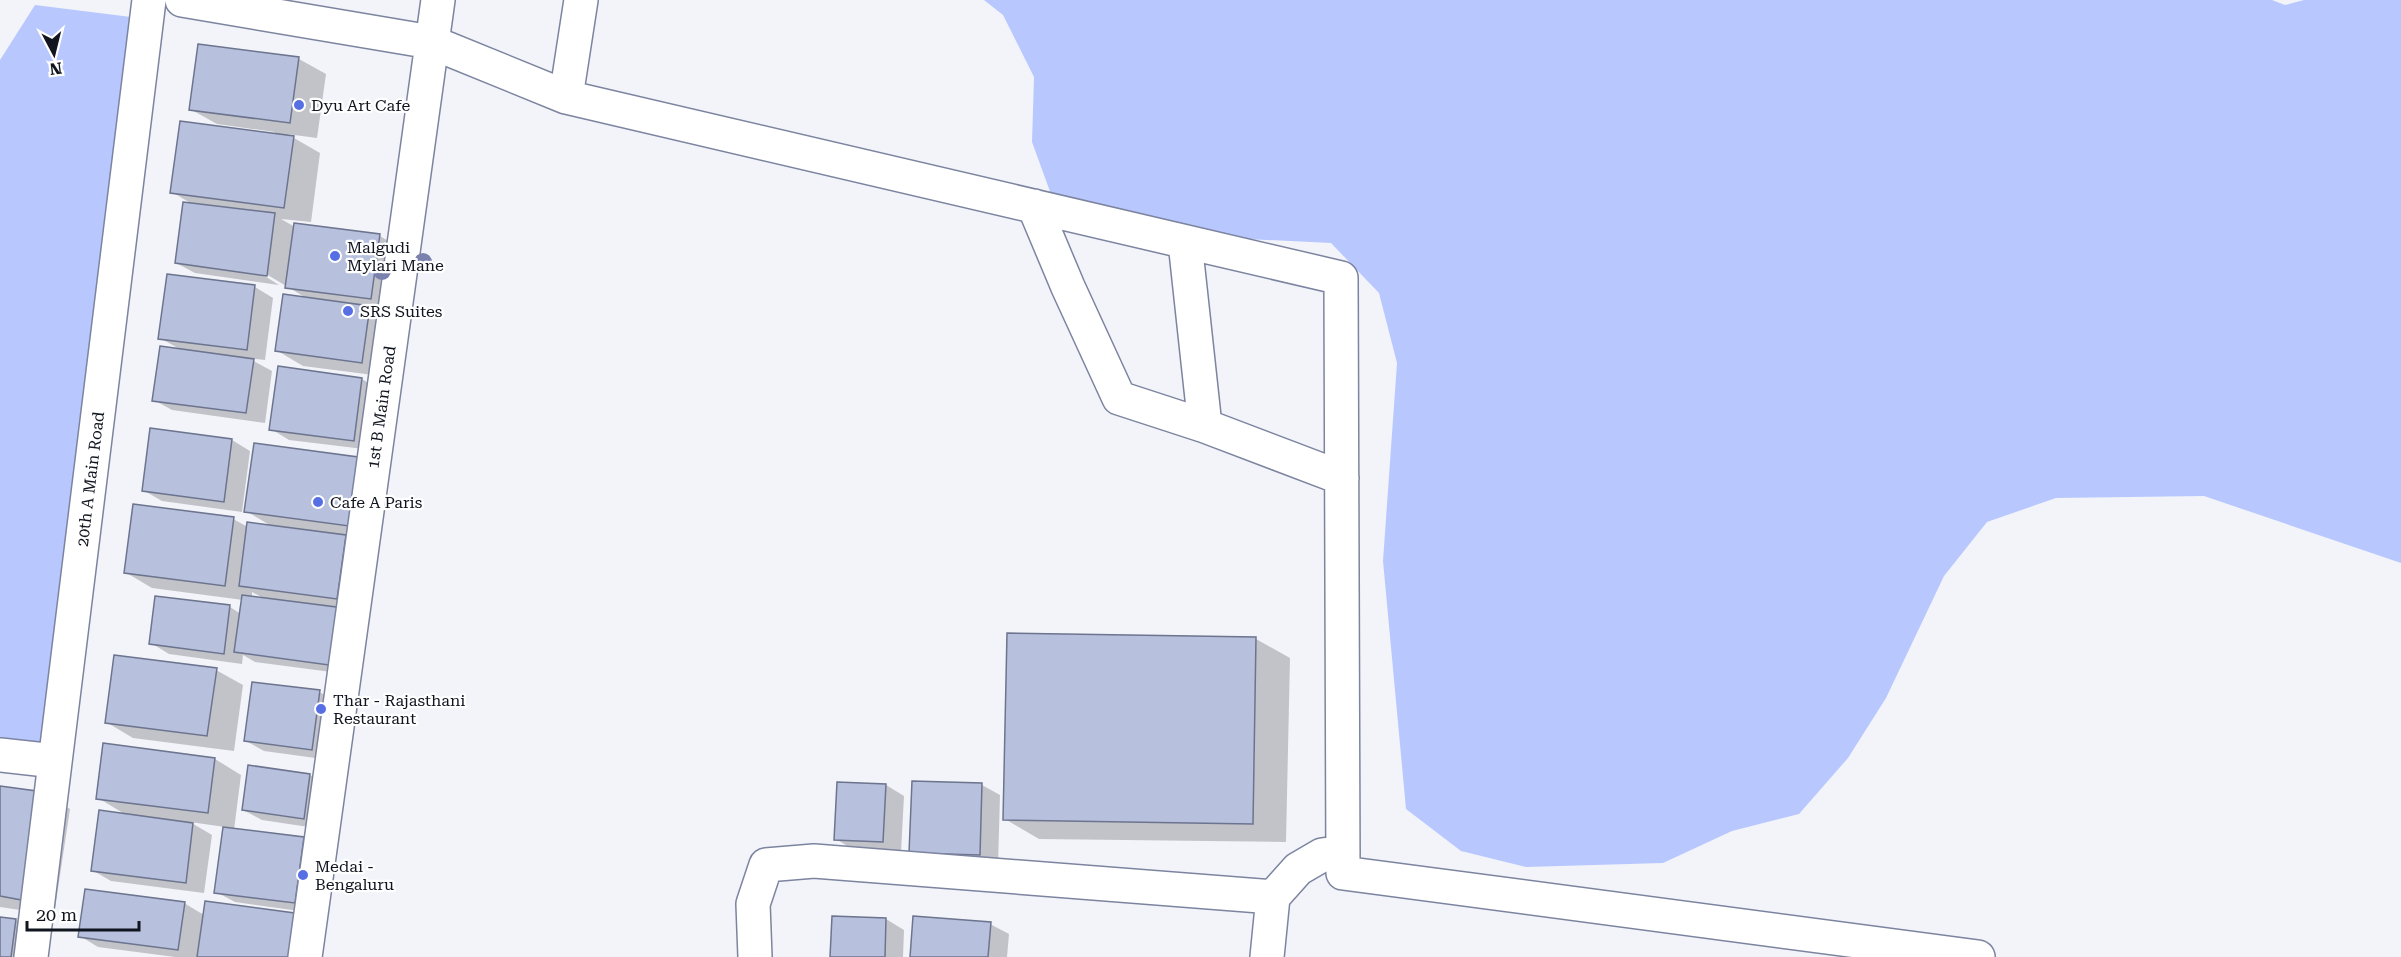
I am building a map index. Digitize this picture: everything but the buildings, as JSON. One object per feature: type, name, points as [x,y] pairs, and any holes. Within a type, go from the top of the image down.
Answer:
[{"type":"street","name":"20th A Main Road","points":[[31,957],[149,0]]},
{"type":"street","points":[[182,0],[431,42],[566,97],[1341,278],[1343,873],[1978,957]]},
{"type":"street","name":"1st B Main Road","points":[[305,957],[438,0]]},
{"type":"street","points":[[566,97],[581,0]]},
{"type":"street","points":[[1034,206],[1119,398],[1205,426],[1342,478]]},
{"type":"street","points":[[1185,242],[1205,426]]},
{"type":"street","points":[[0,755],[55,761]]},
{"type":"street","points":[[1267,957],[1273,897],[1298,869],[1322,855],[1343,852]]},
{"type":"street","points":[[755,957],[753,904],[766,866],[814,861],[1273,897]]},
{"type":"shaded area","points":[[984,0],[2272,0],[2285,5],[2304,0],[2401,0],[2401,563],[2204,496],[2056,498],[1987,522],[1944,576],[1886,698],[1848,758],[1799,814],[1732,831],[1663,863],[1526,867],[1461,851],[1406,809],[1383,561],[1397,363],[1379,293],[1331,243],[1122,233],[1056,208],[1032,142],[1034,77],[1003,15]]},
{"type":"shaded area","points":[[35,5],[131,17],[41,749],[0,744],[0,60]]},
{"type":"place","name":"Dyu Art Cafe","points":[[299,105]]},
{"type":"place","name":"Malgudi Mylari Mane","points":[[335,256]]},
{"type":"place","name":"SRS Suites","points":[[348,311]]},
{"type":"place","name":"Cafe A Paris","points":[[318,502]]},
{"type":"place","name":"Thar - Rajasthani Restaurant","points":[[321,709]]},
{"type":"place","name":"Medai - Bengaluru","points":[[303,875]]}]
